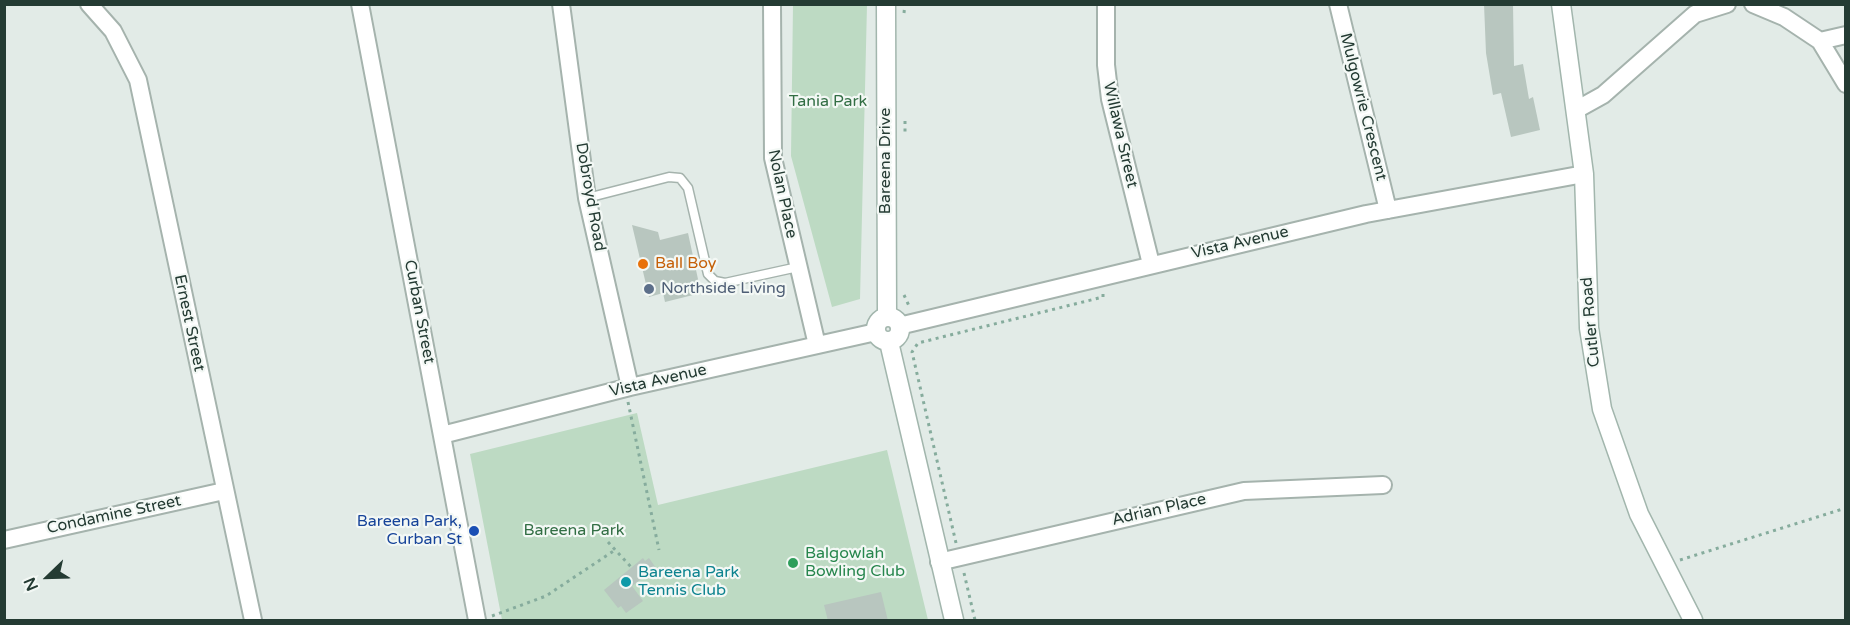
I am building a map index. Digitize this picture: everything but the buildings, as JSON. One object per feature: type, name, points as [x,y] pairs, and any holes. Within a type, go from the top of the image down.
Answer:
[{"type":"street","name":"Ernest Street","points":[[89,4],[113,31],[138,80],[253,621]]},
{"type":"street","name":"Curban Street","points":[[360,4],[442,435],[482,619]]},
{"type":"street","name":"Dobroyd Road","points":[[561,4],[587,198],[630,387]]},
{"type":"street","name":"Nolan Place","points":[[772,4],[772,148],[817,345]]},
{"type":"street","name":"Bareena Drive","points":[[886,4],[893,321]]},
{"type":"street","name":"Willawa Street","points":[[1106,4],[1106,65],[1110,99],[1151,264]]},
{"type":"street","name":"Mulgowrie Crescent","points":[[1338,4],[1388,210]]},
{"type":"street","name":"Cutler Road","points":[[1561,4],[1584,174],[1589,328],[1602,409],[1639,514],[1693,621]]},
{"type":"street","points":[[1576,110],[1603,95],[1695,14],[1727,4]]},
{"type":"street","points":[[1754,4],[1784,17],[1820,40],[1845,84]]},
{"type":"street","points":[[1820,40],[1845,35]]},
{"type":"street","name":"Vista Avenue","points":[[893,321],[1098,278],[1388,210],[1584,174]]},
{"type":"street","points":[[893,321],[898,337],[890,340],[954,621]]},
{"type":"street","name":"Vista Avenue","points":[[442,435],[630,387],[817,345],[890,340]]},
{"type":"street","name":"Adrian Place","points":[[939,562],[1244,491],[1383,485]]},
{"type":"street","name":"Condamine Street","points":[[4,540],[224,490]]},
{"type":"lane","points":[[587,198],[669,177],[680,178],[688,188],[708,274],[715,281],[725,283],[798,267]]},
{"type":"path","points":[[975,621],[912,352],[918,343],[1103,297],[1098,278]]},
{"type":"path","points":[[941,331],[959,327],[962,332]]},
{"type":"path","points":[[890,340],[915,369]]},
{"type":"path","points":[[630,387],[628,403],[659,550]]},
{"type":"path","points":[[1676,561],[1845,508]]},
{"type":"path","points":[[608,542],[631,567]]},
{"type":"path","points":[[482,619],[546,596],[615,550]]},
{"type":"green space","name":"Tania Park","points":[[793,5],[867,5],[860,299],[832,307],[791,156]]},
{"type":"green space","name":"Bareena Park","points":[[637,413],[658,505],[887,450],[928,620],[502,620],[470,454]]},
{"type":"place","name":"Ball Boy","points":[[643,264]]},
{"type":"place","name":"Northside Living","points":[[649,289]]},
{"type":"place","name":"Bareena Park, Curban St","points":[[474,531]]},
{"type":"place","name":"Balgowlah Bowling Club","points":[[793,563]]},
{"type":"place","name":"Bareena Park Tennis Club","points":[[626,582]]}]
